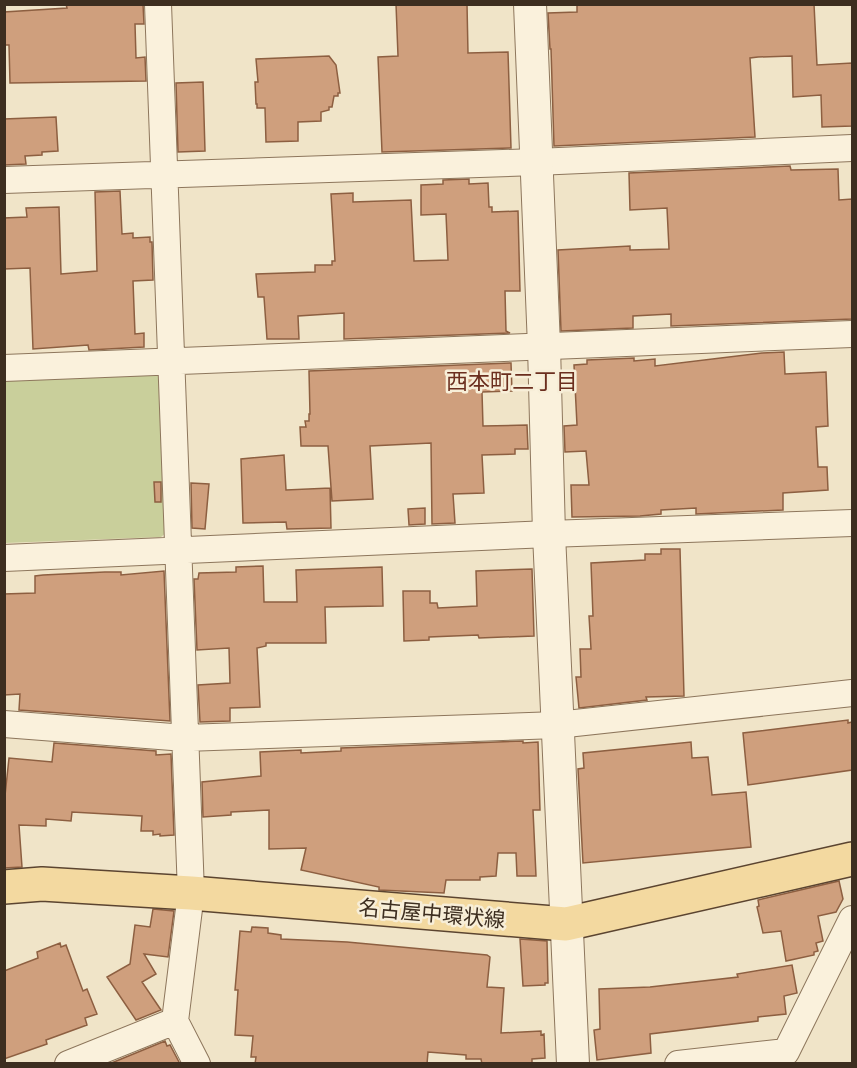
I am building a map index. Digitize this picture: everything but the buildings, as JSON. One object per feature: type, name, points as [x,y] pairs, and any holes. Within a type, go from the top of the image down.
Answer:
[{"type":"main road","name":"名古屋中環状線","points":[[4,887],[42,884],[191,893],[566,924],[852,859]]},
{"type":"street","points":[[158,4],[191,893],[176,1022],[197,1064]]},
{"type":"street","points":[[530,4],[549,534],[573,1064]]},
{"type":"street","points":[[4,180],[536,162],[852,148]]},
{"type":"street","points":[[4,368],[852,334]]},
{"type":"street","points":[[4,558],[549,534],[852,524]]},
{"type":"street","points":[[4,724],[185,738],[557,725],[852,693]]},
{"type":"street","points":[[678,1064],[786,1052],[852,919]]},
{"type":"street","points":[[68,1064],[176,1022]]},
{"type":"green space","points":[[156,372],[161,376],[167,532],[161,537],[5,543],[4,378]]},
{"type":"district","name":"西本町二丁目","points":[[512,380]]}]
